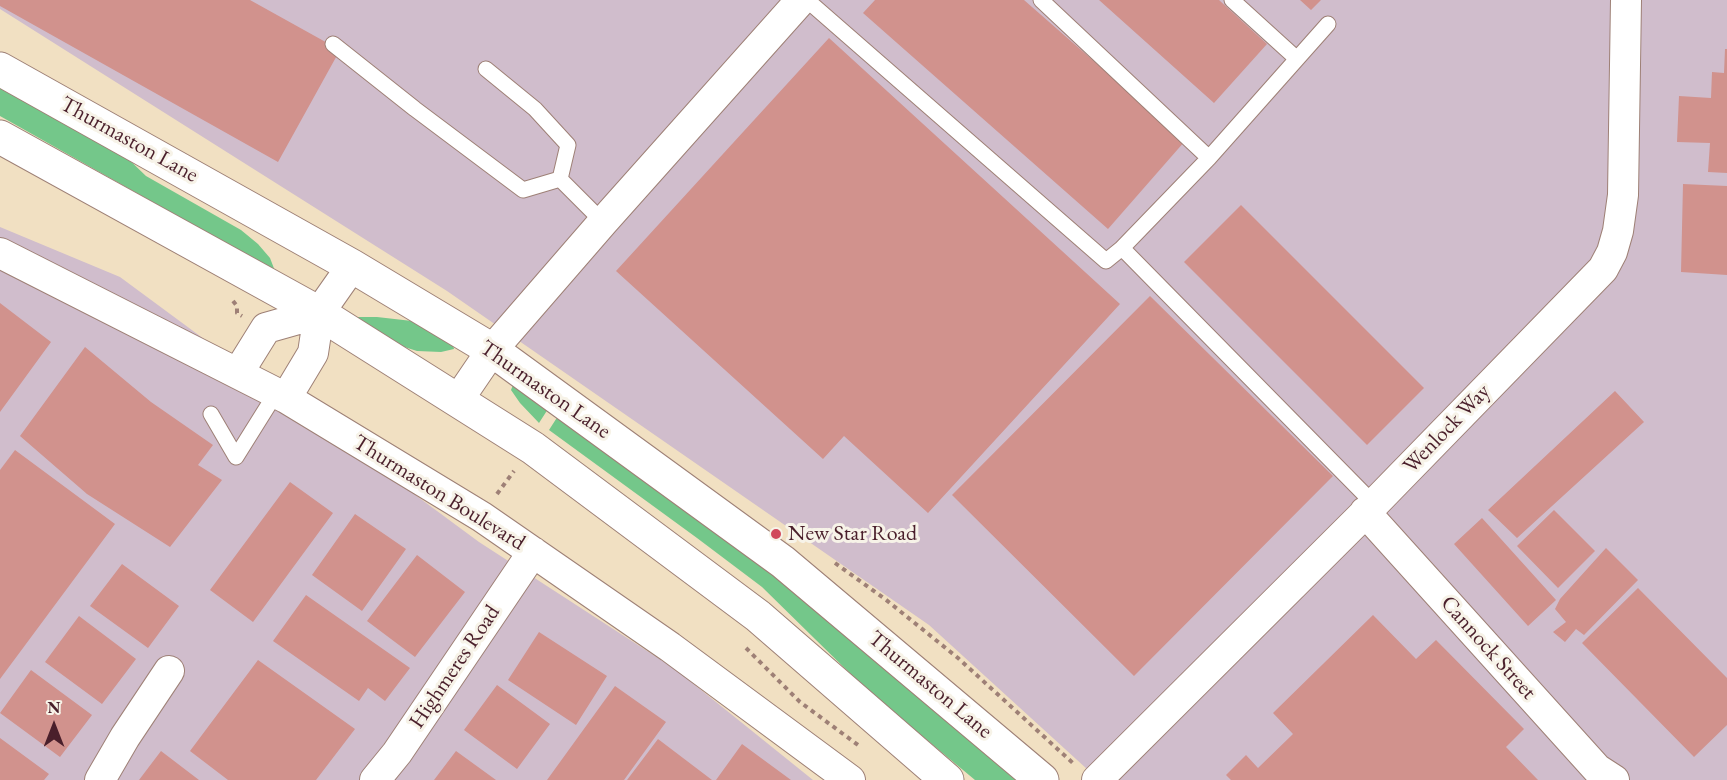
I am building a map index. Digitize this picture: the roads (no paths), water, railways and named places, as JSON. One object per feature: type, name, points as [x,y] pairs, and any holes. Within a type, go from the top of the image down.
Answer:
[{"type":"highway","name":"Thurmaston Lane","points":[[0,69],[352,266],[492,350],[783,562],[1042,780]]},
{"type":"highway","points":[[0,137],[319,312],[533,448],[758,616],[947,780]]},
{"type":"street","points":[[458,400],[492,350],[801,0]]},
{"type":"street","name":"Wenlock Way","points":[[1096,780],[1370,508],[1603,269],[1612,252],[1618,231],[1623,195],[1626,0]]},
{"type":"street","name":"Thurmaston Boulevard","points":[[0,253],[281,395],[482,517],[670,647],[850,780]]},
{"type":"street","points":[[281,395],[313,354],[319,312],[352,266]]},
{"type":"street","points":[[238,373],[266,328],[319,312]]},
{"type":"street","name":"Cannock Street","points":[[1370,508],[1597,769],[1614,780]]},
{"type":"street","name":"Highmeres Road","points":[[375,780],[397,753],[533,552]]},
{"type":"street","points":[[100,780],[125,737],[169,671]]},
{"type":"lane","points":[[807,0],[1106,261],[1122,248],[1209,158],[1328,24]]},
{"type":"lane","points":[[1041,0],[1209,158]]},
{"type":"lane","points":[[1232,0],[1297,59]]},
{"type":"lane","points":[[333,44],[523,190],[560,179]]},
{"type":"lane","points":[[486,69],[535,109],[568,145],[560,179]]},
{"type":"lane","points":[[560,179],[603,222]]},
{"type":"lane","points":[[1122,248],[1370,508]]},
{"type":"lane","points":[[212,414],[236,457],[281,395]]},
{"type":"place","name":"New Star Road","points":[[776,534]]}]
